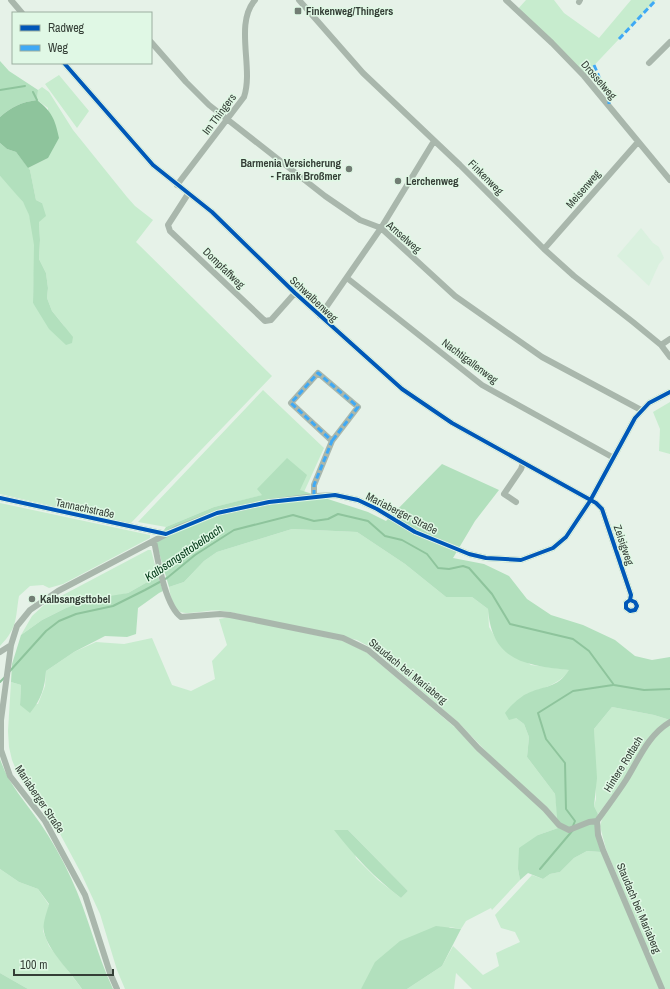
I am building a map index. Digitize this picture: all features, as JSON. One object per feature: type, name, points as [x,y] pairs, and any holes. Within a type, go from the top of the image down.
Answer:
[{"type":"street","points":[[11,0],[21,12]]},
{"type":"street","name":"Im Thingers","points":[[177,185],[244,98],[248,86],[245,37],[246,20],[248,10],[255,0]]},
{"type":"street","name":"Finkenweg","points":[[299,0],[363,73],[544,249],[574,276],[661,345],[670,357]]},
{"type":"street","name":"Drosselweg","points":[[506,0],[552,43],[584,76],[670,180]]},
{"type":"street","points":[[650,63],[670,42]]},
{"type":"street","name":"Amselweg","points":[[152,43],[209,106],[228,119],[325,196],[360,220],[381,228],[455,296],[542,357],[641,410]]},
{"type":"street","name":"Schwalbenweg","points":[[65,64],[153,165],[212,212],[295,293],[402,389],[452,423],[590,501]]},
{"type":"street","points":[[320,316],[381,228],[434,141]]},
{"type":"street","name":"Meisenweg","points":[[544,249],[638,142]]},
{"type":"street","name":"Dompfaffweg","points":[[188,194],[168,225],[170,231],[265,321],[272,320],[295,293]]},
{"type":"street","name":"Nachtigallenweg","points":[[347,278],[482,385],[612,457]]},
{"type":"street","points":[[661,345],[670,339]]},
{"type":"street","points":[[314,496],[314,485],[332,441],[358,407],[318,373],[291,403],[332,441]]},
{"type":"street","name":"Mariaberger Straße","points":[[117,989],[110,973],[93,917],[75,876],[45,821],[10,776],[4,762],[0,741],[9,660],[11,645],[22,619],[40,602],[166,534],[217,513],[269,502],[314,496],[335,495],[358,500],[377,509],[415,532],[469,554],[509,560],[521,560],[553,548],[566,537],[590,501],[612,457],[641,410],[670,392]]},
{"type":"street","points":[[516,502],[504,494],[521,469],[523,463]]},
{"type":"street","name":"Tannachstraße","points":[[0,498],[166,534]]},
{"type":"street","name":"Zeisigweg","points":[[590,501],[602,509],[631,595],[630,600]]},
{"type":"street","name":"Staudach bei Mariaberg","points":[[154,540],[169,603],[175,613],[181,617],[220,614],[230,615],[343,638],[368,650],[456,724],[478,748],[546,809],[559,825],[569,830],[579,825],[598,821],[598,835]]},
{"type":"street","points":[[0,652],[11,645]]},
{"type":"street","name":"Hintere Rottach","points":[[598,821],[625,782],[652,736],[659,728],[670,722]]},
{"type":"street","name":"Staudach bei Mariaberg","points":[[589,822],[598,835],[662,989]]},
{"type":"shaded area","points":[[526,0],[554,0],[564,13],[599,38],[631,0],[656,0],[584,76],[517,10]]},
{"type":"shaded area","points":[[0,61],[9,71],[38,90],[37,100],[26,102],[8,110],[0,117]]},
{"type":"shaded area","points":[[59,75],[89,111],[77,128],[45,84]]},
{"type":"shaded area","points":[[42,87],[49,92],[73,130],[127,197],[135,206],[153,220],[136,242],[272,376],[130,524],[0,494],[0,176],[23,202],[32,225],[34,237],[33,303],[65,327],[52,311],[47,298],[48,288],[46,273],[39,259],[39,222],[42,203],[36,200],[30,170],[28,168],[48,158],[48,108],[37,100],[38,90]]},
{"type":"shaded area","points":[[37,100],[52,116],[59,138],[48,158],[28,168],[16,152],[7,149],[0,143],[0,117],[8,110],[26,102]]},
{"type":"shaded area","points":[[0,143],[7,149],[16,152],[30,170],[36,200],[42,203],[46,216],[39,222],[39,259],[46,273],[48,288],[47,298],[52,311],[73,337],[72,343],[66,345],[49,329],[33,303],[34,245],[29,215],[23,202],[0,176]]},
{"type":"shaded area","points":[[641,228],[653,243],[659,247],[664,258],[659,264],[649,286],[617,256]]},
{"type":"shaded area","points":[[263,390],[324,448],[304,492],[299,490],[263,495],[214,507],[166,527],[138,522]]},
{"type":"shaded area","points":[[670,402],[670,454],[659,451],[660,429],[653,412]]},
{"type":"shaded area","points":[[287,458],[307,475],[300,490],[368,512],[386,521],[442,464],[499,490],[475,521],[453,558],[484,564],[509,576],[527,599],[551,615],[583,625],[615,640],[635,656],[652,660],[670,657],[670,720],[654,715],[612,707],[594,729],[597,778],[594,806],[598,814],[595,828],[601,852],[587,851],[574,858],[560,872],[550,874],[543,879],[528,873],[520,880],[518,869],[519,848],[538,835],[558,828],[555,794],[527,757],[529,737],[524,724],[516,718],[509,720],[505,713],[523,696],[555,684],[569,670],[539,666],[514,658],[504,650],[496,640],[491,627],[488,609],[472,597],[446,597],[405,564],[357,532],[292,529],[217,552],[204,561],[184,582],[169,587],[156,542],[166,527],[214,507],[262,495],[257,489]]},
{"type":"shaded area","points":[[0,503],[150,535],[150,538],[63,584],[49,588],[43,585],[30,586],[19,596],[15,623],[10,634],[0,646]]},
{"type":"shaded area","points":[[292,529],[357,532],[405,564],[446,597],[472,597],[488,609],[489,627],[498,642],[531,665],[570,670],[556,683],[526,694],[516,718],[524,724],[529,737],[527,757],[555,794],[558,820],[547,807],[500,766],[458,722],[370,647],[357,640],[230,612],[213,611],[185,613],[176,609],[173,604],[169,587],[184,582],[204,561],[217,552]]},
{"type":"shaded area","points":[[148,550],[151,550],[158,576],[128,593],[66,608],[42,620],[21,635],[32,616],[44,605]]},
{"type":"shaded area","points":[[158,576],[163,591],[138,608],[136,634],[127,637],[105,636],[74,652],[46,671],[42,693],[30,713],[20,705],[21,685],[11,682],[12,664],[21,635],[42,620],[66,608],[92,599],[128,593]]},
{"type":"shaded area","points":[[230,617],[343,641],[366,652],[457,729],[476,750],[544,810],[558,828],[538,835],[518,869],[520,880],[492,910],[491,908],[466,921],[461,929],[450,927],[361,989],[125,989],[117,970],[100,914],[81,873],[51,817],[17,772],[12,760],[8,731],[11,682],[21,685],[20,705],[38,704],[45,686],[46,671],[74,652],[96,642],[124,644],[152,638],[172,685],[191,691],[215,679],[212,661],[227,645],[219,619]],"holes":[[[348,830],[408,891],[401,898],[378,880],[356,858]]]},
{"type":"shaded area","points":[[612,707],[654,715],[670,720],[659,728],[623,782],[598,814],[594,806],[596,799],[594,729]]},
{"type":"shaded area","points":[[670,723],[670,989],[664,989],[606,849],[600,826],[603,816],[653,737]]},
{"type":"shaded area","points":[[0,759],[12,785],[44,829],[68,871],[113,989],[82,989],[55,954],[46,939],[44,925],[49,904],[38,889],[19,882],[0,869]]},
{"type":"shaded area","points":[[334,830],[348,830],[408,891],[401,898],[391,890],[365,866]]},
{"type":"shaded area","points":[[587,851],[601,852],[629,914],[659,989],[472,989],[456,973],[454,989],[407,989],[442,966],[453,946],[483,975],[499,966],[496,953],[520,942],[515,932],[501,928],[495,915],[532,875],[543,879],[550,874],[560,872],[574,858]]},
{"type":"shaded area","points":[[0,869],[19,882],[38,889],[49,905],[43,931],[49,946],[82,989],[28,989],[0,973]]},
{"type":"shaded area","points":[[436,926],[461,929],[442,966],[407,989],[361,989],[375,962],[400,941]]},
{"type":"shaded area","points":[[0,973],[28,989],[0,989]]},
{"type":"waterway","points":[[0,90],[25,86]]},
{"type":"waterway","points":[[33,92],[37,100]]},
{"type":"waterway","name":"Kalbsangsttobelbach","points":[[9,672],[46,631],[59,621],[76,614],[113,606],[145,590],[167,578],[195,555],[234,530],[293,515],[314,521],[328,519],[338,514],[368,521],[385,536],[402,540],[427,554],[438,568],[449,569],[463,566],[469,568],[492,594],[510,624],[573,639],[589,651],[614,685],[644,690],[670,689]]},
{"type":"waterway","name":"Kalbsangsttobelbach","points":[[0,682],[5,677]]},
{"type":"waterway","points":[[573,826],[575,821],[566,809],[565,763],[546,739],[538,713],[573,691],[613,685]]},
{"type":"waterway","points":[[540,869],[573,830]]},
{"type":"marked path","points":[[619,39],[656,0]]},
{"type":"marked path","points":[[594,65],[609,100],[609,107]]},
{"type":"marked path","points":[[314,496],[314,485],[332,441],[291,403],[318,373],[358,407],[332,441]]},
{"type":"cycle path","points":[[65,64],[153,165],[212,212],[295,293],[402,389],[452,423],[596,503],[602,509],[631,595],[630,600]]},
{"type":"cycle path","points":[[0,498],[166,534],[217,513],[269,502],[335,495],[358,500],[377,509],[415,532],[469,554],[486,558],[521,560],[553,548],[566,537],[590,501],[635,418],[649,403],[670,392]]},
{"type":"cycle path","points":[[630,600],[635,602],[637,606],[635,610],[630,611],[626,608],[626,603],[630,600]]},
{"type":"place","name":"Finkenweg/Thingers","points":[[298,11]]},
{"type":"place","name":"Barmenia Versicherung - Frank Broßmer","points":[[349,169]]},
{"type":"place","name":"Lerchenweg","points":[[398,181]]},
{"type":"place","name":"Kalbsangsttobel","points":[[32,599]]}]
